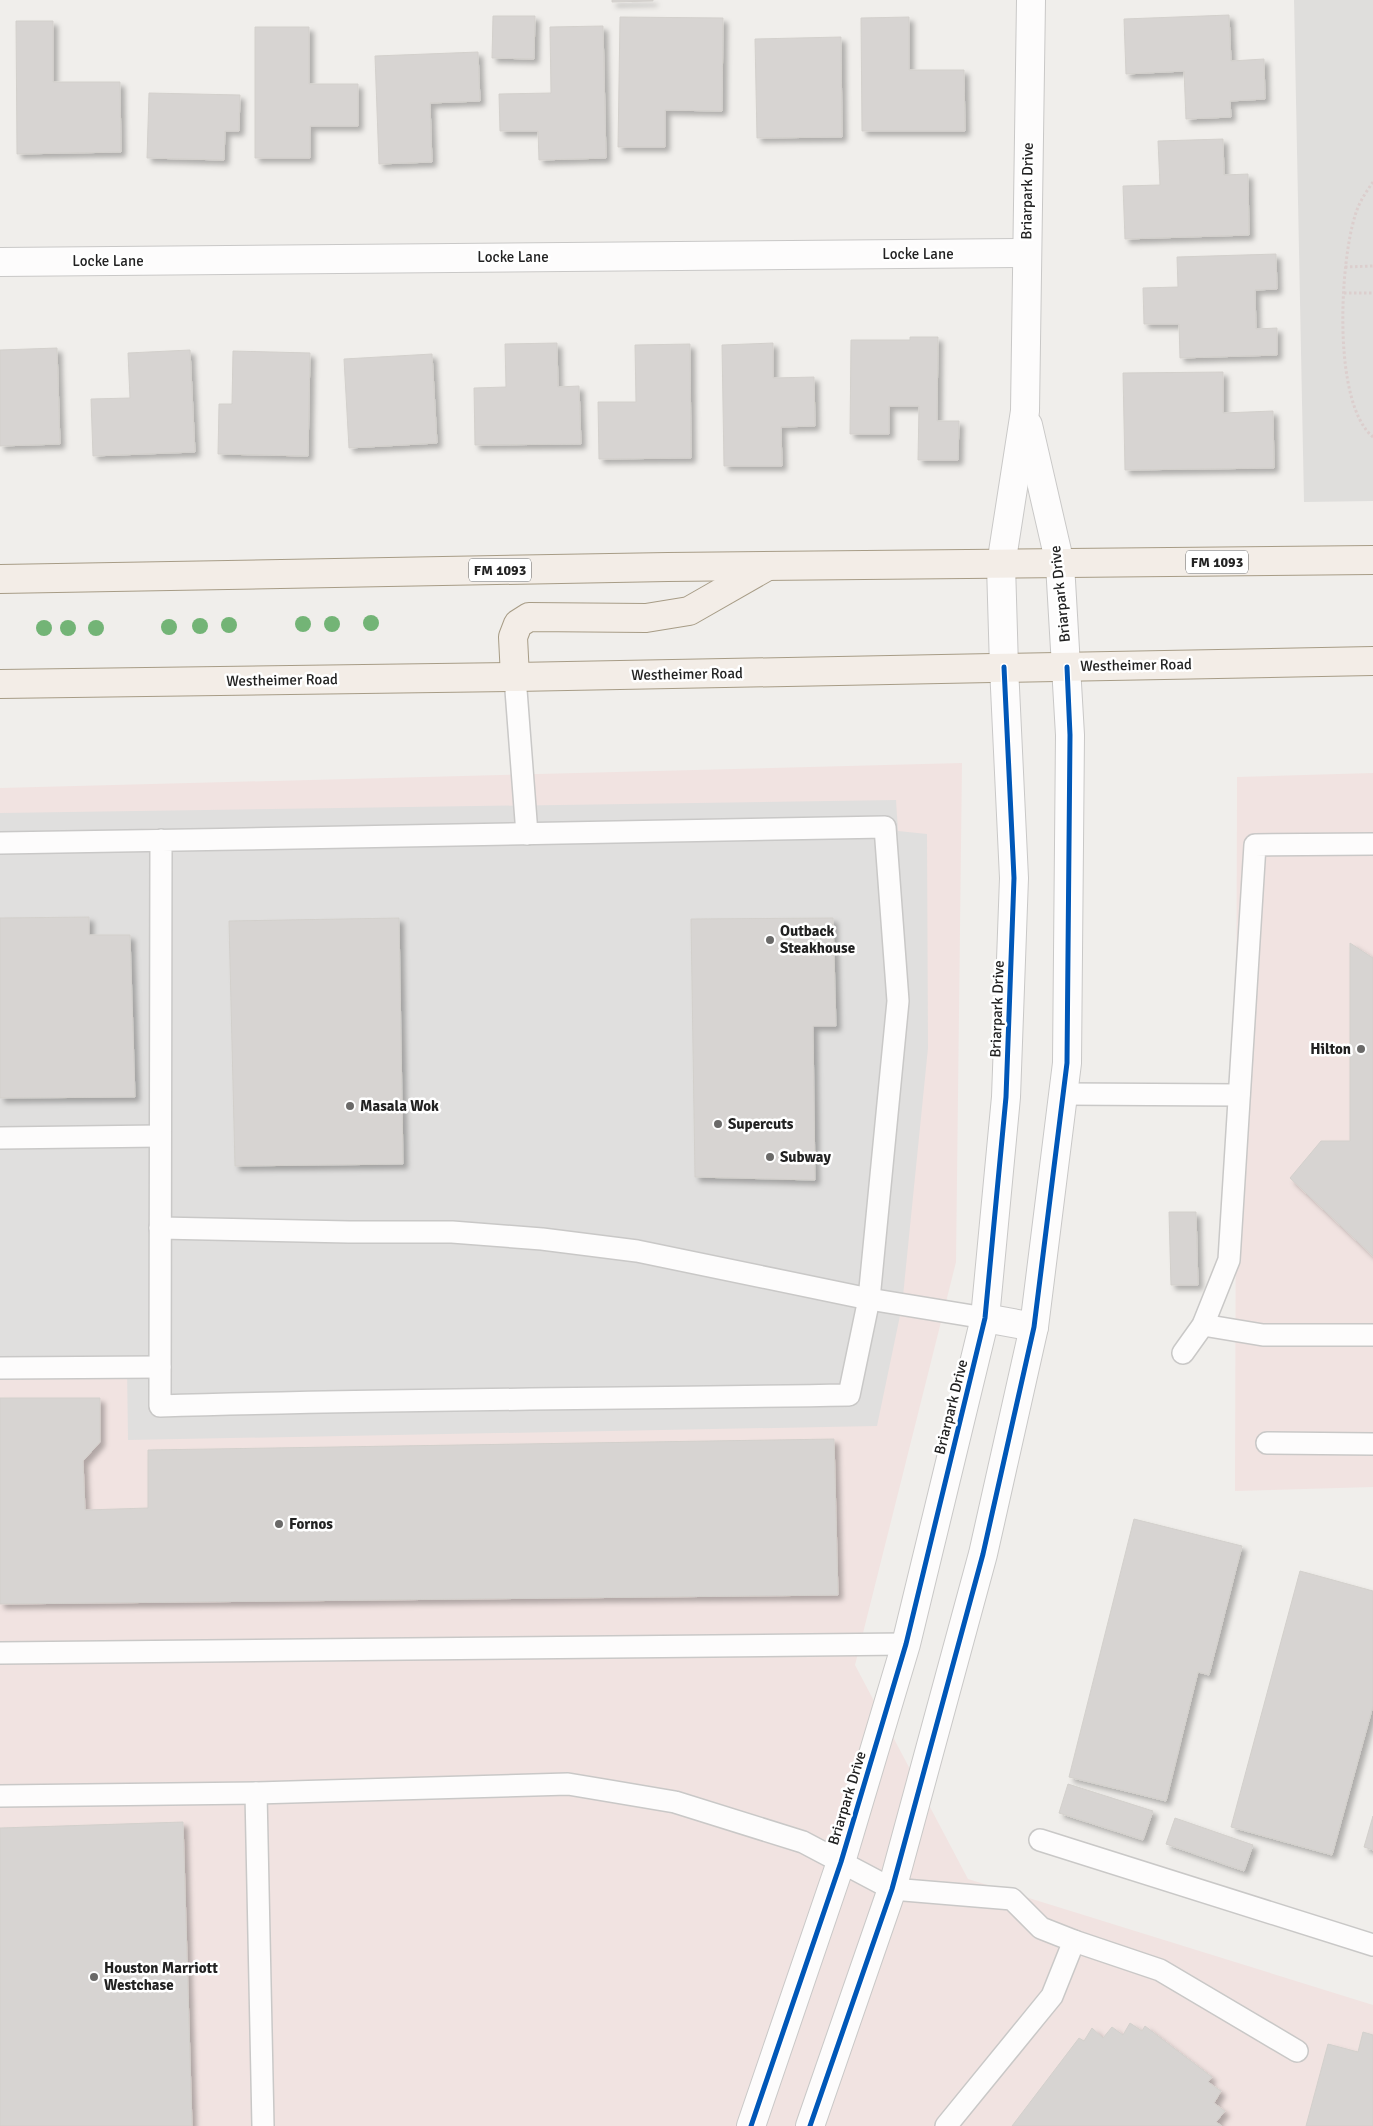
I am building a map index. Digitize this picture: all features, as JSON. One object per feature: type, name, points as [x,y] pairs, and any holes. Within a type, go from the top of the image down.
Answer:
[{"type":"main road","name":"FM 1093","points":[[0,579],[1373,560]]},
{"type":"main road","points":[[515,677],[512,637],[518,624],[529,617],[646,618],[689,610],[767,567]]},
{"type":"main road","name":"Westheimer Road","points":[[0,684],[515,677],[1373,661]]},
{"type":"street","name":"Briarpark Drive","points":[[751,2126],[841,1862],[906,1644],[985,1318],[1006,1096],[1014,878],[1001,565],[1025,411],[1031,0]]},
{"type":"street","name":"Locke Lane","points":[[0,262],[1026,253]]},
{"type":"street","name":"Briarpark Drive","points":[[810,2126],[892,1889],[983,1554],[1034,1327],[1064,1094],[1067,1063],[1070,735],[1067,667],[1060,564],[1025,411]]},
{"type":"street","points":[[985,1318],[1034,1327]]},
{"type":"lane","points":[[515,677],[527,834]]},
{"type":"lane","points":[[0,843],[161,840],[527,834],[885,827],[898,1001],[869,1299],[849,1395],[456,1401],[353,1400],[160,1406],[161,840]]},
{"type":"lane","points":[[1183,1353],[1203,1325],[1229,1260],[1255,845],[1373,844]]},
{"type":"lane","points":[[1064,1094],[1240,1095]]},
{"type":"lane","points":[[0,1138],[160,1136]]},
{"type":"lane","points":[[160,1228],[452,1232],[542,1239],[637,1250],[869,1299],[985,1318]]},
{"type":"lane","points":[[1203,1325],[1263,1335],[1373,1335]]},
{"type":"lane","points":[[0,1368],[160,1367]]},
{"type":"lane","points":[[1267,1444],[1373,1444]]},
{"type":"lane","points":[[0,1652],[906,1644]]},
{"type":"lane","points":[[0,1796],[256,1793],[568,1784],[675,1802],[803,1842],[892,1889],[1012,1899],[1041,1928],[1160,1970],[1297,2051]]},
{"type":"lane","points":[[256,1793],[264,2126]]},
{"type":"lane","points":[[1040,1840],[1373,1946]]},
{"type":"lane","points":[[946,2126],[1052,1996],[1074,1941]]},
{"type":"path","points":[[1373,182],[1355,214],[1347,246],[1344,293],[1345,367],[1351,400],[1366,431],[1373,437]]},
{"type":"path","points":[[1345,267],[1373,266]]},
{"type":"path","points":[[1344,293],[1373,293]]},
{"type":"shaded area","points":[[1294,0],[1373,0],[1373,501],[1304,502]]},
{"type":"shaded area","points":[[962,763],[956,1262],[855,1665],[968,1879],[1373,2005],[1373,2126],[0,2126],[0,788]]},
{"type":"shaded area","points":[[1373,773],[1373,1487],[1235,1491],[1237,777]]},
{"type":"shaded area","points":[[896,800],[898,831],[927,834],[928,1048],[902,1306],[877,1426],[128,1440],[127,1367],[0,1368],[0,813]]},
{"type":"building","points":[[612,0],[653,0],[653,1],[612,2]]},
{"type":"building","points":[[1229,15],[1231,61],[1264,59],[1265,99],[1230,101],[1231,117],[1186,119],[1184,71],[1126,74],[1124,19]]},
{"type":"building","points":[[493,16],[535,16],[534,59],[492,58]]},
{"type":"building","points":[[620,17],[723,18],[722,111],[665,110],[665,147],[618,147]]},
{"type":"building","points":[[909,17],[909,70],[964,70],[965,131],[862,131],[861,18]]},
{"type":"building","points":[[16,21],[53,21],[53,82],[120,82],[121,152],[17,154]]},
{"type":"building","points":[[603,26],[606,158],[539,160],[538,131],[500,131],[499,94],[551,93],[550,27]]},
{"type":"building","points":[[255,27],[309,27],[309,84],[358,84],[358,126],[310,126],[310,158],[255,158]]},
{"type":"building","points":[[841,37],[842,137],[757,138],[755,39]]},
{"type":"building","points":[[478,52],[480,101],[430,103],[432,162],[379,164],[375,56]]},
{"type":"building","points":[[149,93],[240,95],[239,131],[225,131],[224,160],[147,158]]},
{"type":"building","points":[[1223,139],[1224,175],[1248,174],[1249,235],[1125,239],[1123,186],[1160,185],[1158,141]]},
{"type":"building","points":[[1276,254],[1277,289],[1255,290],[1256,329],[1277,328],[1277,355],[1180,358],[1179,324],[1144,324],[1143,288],[1178,287],[1177,257]]},
{"type":"building","points":[[910,337],[938,337],[937,421],[959,421],[958,460],[918,460],[919,406],[889,406],[889,434],[850,434],[851,340],[910,340]]},
{"type":"building","points":[[557,343],[558,387],[579,386],[581,444],[475,445],[474,388],[506,387],[505,344]]},
{"type":"building","points":[[773,343],[773,378],[814,377],[815,426],[781,427],[782,466],[724,466],[722,345]]},
{"type":"building","points":[[690,344],[691,458],[599,459],[598,402],[636,402],[635,345]]},
{"type":"building","points":[[57,348],[60,444],[0,446],[0,350]]},
{"type":"building","points":[[190,350],[195,452],[93,456],[91,399],[130,398],[128,353]]},
{"type":"building","points":[[233,351],[310,353],[308,456],[218,454],[219,404],[232,404]]},
{"type":"building","points":[[432,354],[437,443],[349,448],[344,359]]},
{"type":"building","points":[[1223,372],[1223,413],[1273,411],[1274,468],[1125,470],[1123,373]]},
{"type":"building","points":[[89,917],[89,935],[130,935],[135,1097],[0,1098],[0,918]]},
{"type":"building","points":[[399,918],[403,1164],[235,1166],[229,921]]},
{"type":"building","points":[[833,918],[836,1026],[813,1026],[815,1180],[695,1177],[691,919]]},
{"type":"building","name":"Hilton","points":[[1350,943],[1373,958],[1373,1256],[1290,1178],[1321,1141],[1350,1141]]},
{"type":"building","points":[[1169,1212],[1196,1212],[1198,1285],[1171,1285]]},
{"type":"building","points":[[0,1398],[100,1398],[100,1442],[83,1461],[85,1510],[148,1508],[148,1450],[834,1439],[838,1595],[0,1604]]},
{"type":"building","points":[[1134,1519],[1242,1546],[1209,1675],[1198,1672],[1166,1801],[1069,1777]]},
{"type":"building","points":[[1300,1571],[1373,1591],[1373,1706],[1332,1855],[1231,1827]]},
{"type":"building","points":[[1068,1784],[1153,1811],[1143,1840],[1059,1813]]},
{"type":"building","points":[[1373,1816],[1373,1850],[1364,1847]]},
{"type":"building","points":[[1175,1818],[1253,1845],[1244,1871],[1166,1844]]},
{"type":"building","name":"Houston Marriott Westchase","points":[[183,1822],[192,2126],[0,2126],[0,1828]]},
{"type":"building","points":[[1130,2023],[1142,2031],[1145,2026],[1212,2077],[1208,2082],[1221,2091],[1214,2103],[1225,2111],[1216,2122],[1222,2126],[1012,2126],[1079,2038],[1084,2041],[1092,2028],[1103,2038],[1112,2027],[1123,2035]]},
{"type":"building","points":[[1363,2032],[1373,2035],[1373,2126],[1306,2126],[1328,2044],[1358,2052]]},
{"type":"cycle path","points":[[751,2126],[841,1862],[906,1644],[985,1318],[1006,1097],[1014,878],[1004,667]]},
{"type":"cycle path","points":[[810,2126],[892,1889],[983,1554],[1034,1327],[1067,1063],[1070,735],[1067,667]]},
{"type":"place","name":"Outback Steakhouse","points":[[770,940]]},
{"type":"place","name":"Hilton","points":[[1361,1049]]},
{"type":"place","name":"Masala Wok","points":[[350,1106]]},
{"type":"place","name":"Supercuts","points":[[718,1124]]},
{"type":"place","name":"Subway","points":[[770,1157]]},
{"type":"place","name":"Fornos","points":[[279,1524]]},
{"type":"place","name":"Houston Marriott Westchase","points":[[94,1977]]}]
